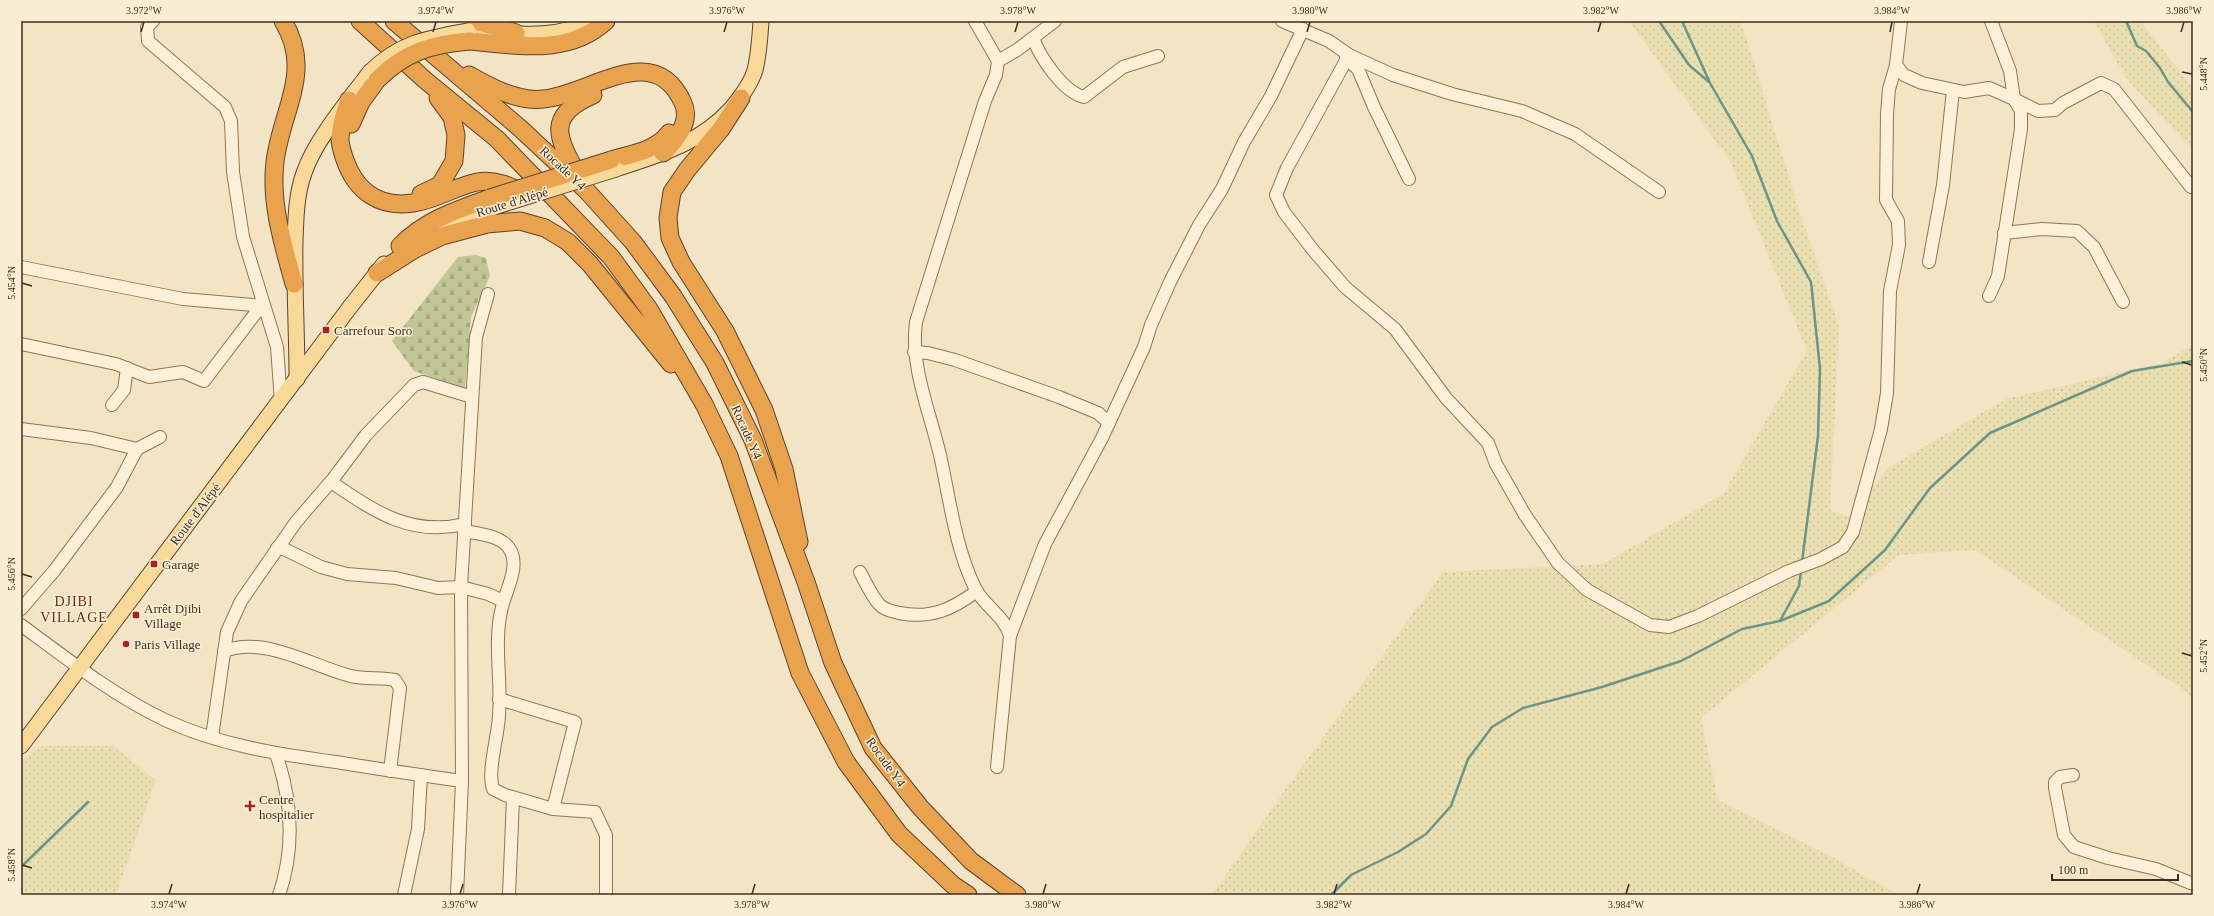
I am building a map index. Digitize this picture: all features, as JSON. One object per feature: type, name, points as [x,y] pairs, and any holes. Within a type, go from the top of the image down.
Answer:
[{"type":"highway","points":[[283,21],[297,58],[297,76],[275,161],[274,196],[281,236],[294,284]]},
{"type":"highway","name":"Rocade Y4","points":[[360,21],[425,80],[497,139],[611,257],[649,309],[704,404],[729,456],[800,673],[846,762],[899,834],[953,885],[968,895]]},
{"type":"highway","name":"Rocade Y4","points":[[394,21],[521,129],[586,190],[637,248],[673,296],[715,363],[753,440],[806,582],[832,663],[873,748],[920,807],[971,861],[1017,895]]},
{"type":"highway","points":[[472,31],[534,47],[558,45],[583,37],[606,21]]},
{"type":"highway","points":[[425,80],[452,118],[456,135],[454,161],[440,185],[416,196],[400,197],[382,194],[356,171],[349,147],[351,122],[374,76],[412,53],[472,31],[516,33]]},
{"type":"highway","points":[[435,56],[488,86],[524,98],[543,99],[578,91],[616,76],[634,71],[649,72],[677,89],[684,106],[684,118],[681,131],[676,141],[663,154]]},
{"type":"highway","points":[[400,246],[425,225],[451,212],[492,202],[614,164],[654,147],[665,139],[672,129],[675,119],[676,107],[669,94],[658,86],[643,81],[630,81],[574,103],[567,110],[562,120],[559,135],[563,148],[586,190]]},
{"type":"highway","points":[[741,98],[721,129],[687,170],[672,192],[668,218],[670,238],[681,262],[725,331],[764,410],[784,469],[806,582]]},
{"type":"highway","points":[[349,100],[343,121],[340,140],[344,156],[350,175],[361,189],[374,199],[400,204],[412,203],[438,197],[477,182],[493,181],[508,185],[569,212]]},
{"type":"highway","points":[[377,273],[415,249],[442,236],[487,224],[520,221],[545,228],[568,242],[590,264],[704,404]]},
{"type":"main road","points":[[516,33],[537,34],[559,32],[589,21]]},
{"type":"main road","points":[[614,164],[663,154],[692,141],[717,124],[741,98],[755,71],[761,21]]},
{"type":"main road","points":[[297,380],[297,329],[294,284],[297,206],[304,173],[315,151],[349,100],[374,76]]},
{"type":"main road","name":"Route d'Alépé","points":[[21,746],[377,273],[400,246]]},
{"type":"street","points":[[153,21],[147,27],[148,41],[225,107],[231,121],[233,172],[243,237],[263,306],[277,347],[281,401]]},
{"type":"street","points":[[975,21],[998,61],[996,75],[985,101],[916,322],[914,352],[940,456],[956,534],[977,591],[1005,625],[1010,636]]},
{"type":"street","points":[[998,61],[1033,38],[1055,21]]},
{"type":"street","points":[[1282,21],[1328,41],[1347,56],[1358,69],[1374,107],[1409,178]]},
{"type":"street","points":[[1347,56],[1287,168],[1276,195],[1284,212],[1345,287],[1395,329],[1446,398],[1488,443],[1496,464],[1522,508],[1558,563],[1587,590],[1650,624],[1669,627],[1698,616],[1788,570],[1821,558],[1843,547],[1853,532],[1881,429],[1887,393],[1890,291],[1899,245],[1898,221],[1886,200],[1888,89],[1896,65],[1901,21]]},
{"type":"street","points":[[1989,296],[1998,276],[2021,130],[2020,111],[2014,99],[2010,71],[1992,21]]},
{"type":"street","points":[[997,767],[1010,636],[1045,544],[1109,423],[1144,347],[1151,325],[1170,282],[1198,225],[1226,182],[1244,142],[1271,96],[1303,29]]},
{"type":"street","points":[[1033,38],[1041,56],[1051,69],[1074,94],[1084,97],[1123,67],[1158,56]]},
{"type":"street","points":[[1347,56],[1393,75],[1452,94],[1522,111],[1575,134],[1659,192]]},
{"type":"street","points":[[1896,65],[1904,75],[1922,83],[1964,92],[1989,88],[2038,111],[2055,110],[2063,103],[2101,83],[2114,89],[2191,187]]},
{"type":"street","points":[[1929,262],[1944,185],[1952,90]]},
{"type":"street","points":[[2004,233],[2042,229],[2077,231],[2094,247],[2123,302]]},
{"type":"street","points":[[21,267],[183,299],[263,306]]},
{"type":"street","points":[[457,895],[462,781],[461,587],[464,528],[476,337],[488,294]]},
{"type":"street","points":[[21,344],[127,368],[149,377],[183,372],[204,381],[263,306]]},
{"type":"street","points":[[914,352],[928,353],[955,360],[1059,397],[1098,413],[1109,423]]},
{"type":"street","points":[[112,405],[124,390],[127,368]]},
{"type":"street","points":[[212,737],[227,632],[233,615],[296,522],[331,482],[366,435],[408,390],[418,382],[430,383],[472,397]]},
{"type":"street","points":[[21,429],[91,438],[137,449]]},
{"type":"street","points":[[21,609],[54,571],[117,487],[137,449],[160,437]]},
{"type":"street","points":[[331,482],[364,504],[398,521],[428,528],[464,528],[502,540],[510,549],[513,568],[503,601],[499,630],[499,698],[491,784],[494,791],[513,798],[553,808],[592,811],[598,815],[606,835],[606,895]]},
{"type":"street","points":[[277,548],[284,549],[321,568],[347,574],[396,578],[438,588],[461,587],[488,594],[503,601]]},
{"type":"street","points":[[860,572],[879,604],[884,608],[914,616],[927,615],[951,608],[977,591]]},
{"type":"street","points":[[21,625],[79,668],[139,706],[166,720],[212,737],[276,754],[462,781]]},
{"type":"street","points":[[224,651],[246,645],[296,657],[347,675],[369,679],[384,678],[398,682],[400,688],[390,770]]},
{"type":"street","points":[[499,698],[575,722],[553,808]]},
{"type":"street","points":[[276,754],[283,774],[291,841],[286,874],[279,895]]},
{"type":"street","points":[[404,895],[418,828],[421,775]]},
{"type":"street","points":[[2073,775],[2060,777],[2055,782],[2055,788],[2064,835],[2074,847],[2108,858],[2156,869],[2193,884]]},
{"type":"street","points":[[509,895],[513,798]]},
{"type":"shaded area","points":[[1629,21],[1741,21],[1798,207],[1839,327],[1830,510],[1849,517],[1888,468],[2006,399],[2163,363],[2193,344],[2193,700],[2185,691],[1975,550],[1899,555],[1701,718],[1718,800],[1832,857],[1898,895],[1212,895],[1285,790],[1443,572],[1603,564],[1723,494],[1807,351],[1730,161]]},
{"type":"shaded area","points":[[2094,21],[2141,21],[2193,89],[2193,151],[2126,78]]},
{"type":"shaded area","points":[[43,746],[113,746],[156,780],[116,895],[21,895],[21,760]]},
{"type":"green space","points":[[476,255],[486,258],[490,276],[471,317],[465,388],[414,371],[392,341],[458,257]]},
{"type":"waterway","points":[[1659,21],[1689,65],[1709,82]]},
{"type":"waterway","points":[[1682,21],[1710,83],[1752,156],[1777,221],[1811,282],[1820,369],[1818,436],[1802,562]]},
{"type":"waterway","points":[[2126,21],[2137,46],[2146,51],[2160,68],[2168,82],[2193,112]]},
{"type":"waterway","points":[[1331,895],[1351,875],[1398,852],[1426,834],[1451,806],[1468,759],[1492,727],[1523,708],[1602,687],[1681,661],[1742,629],[1780,621],[1829,601],[1885,550],[1930,488],[1990,433],[2132,371],[2193,361]]},
{"type":"waterway","points":[[1780,621],[1799,586],[1801,571]]},
{"type":"waterway","points":[[21,867],[88,802]]},
{"type":"place","name":"Carrefour Soro","points":[[326,330]]},
{"type":"place","name":"Garage","points":[[154,564]]},
{"type":"place","name":"Arrêt Djibi Village","points":[[136,615]]},
{"type":"place","name":"Paris Village","points":[[126,644]]},
{"type":"place","name":"Centre hospitalier","points":[[250,806]]},
{"type":"district","name":"DJIBI VILLAGE","points":[[74,610]]}]
